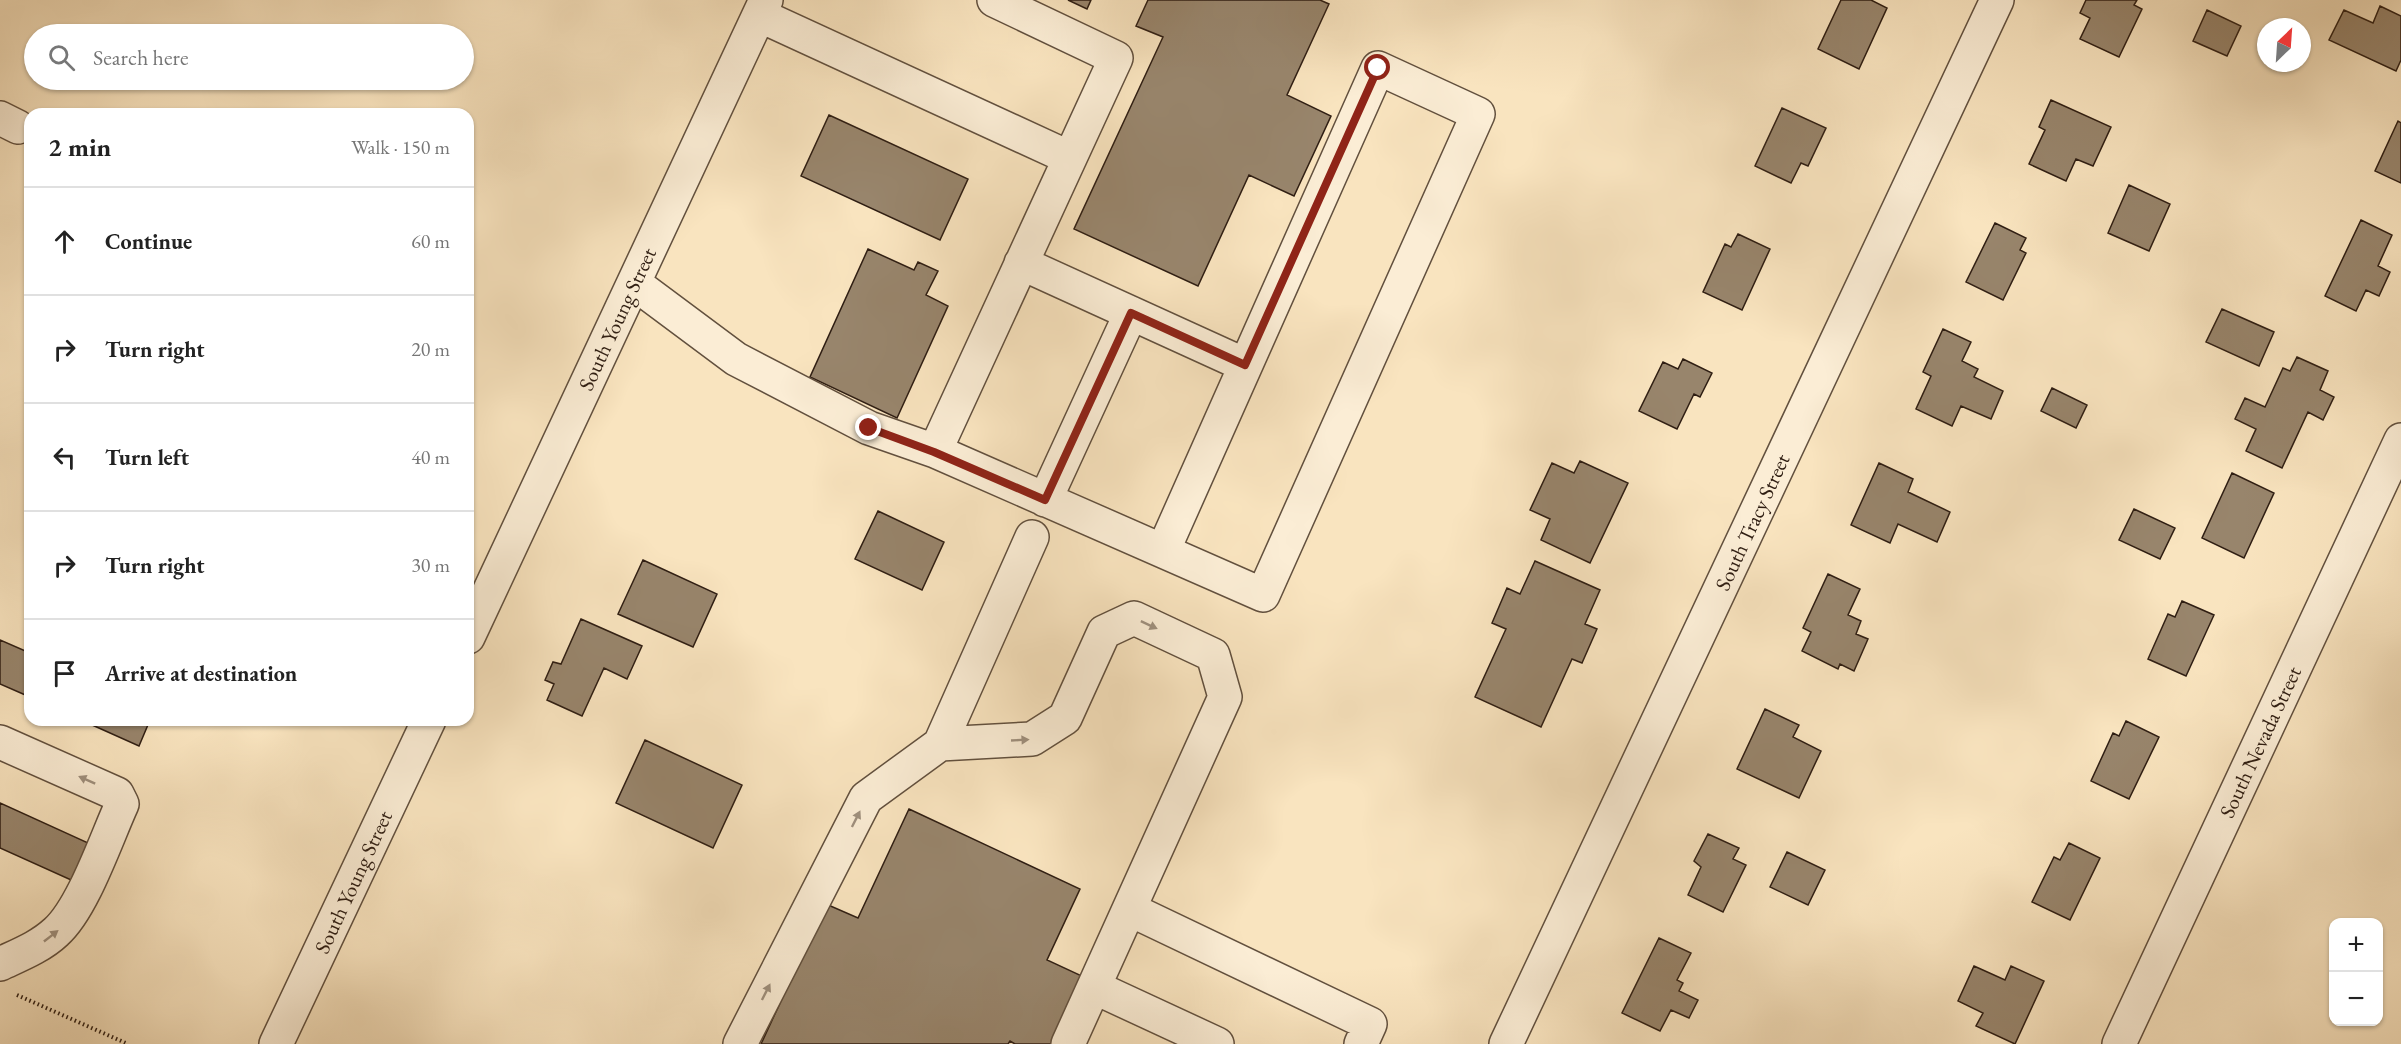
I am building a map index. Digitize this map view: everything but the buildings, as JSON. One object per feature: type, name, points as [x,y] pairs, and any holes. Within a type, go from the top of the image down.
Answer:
[{"type":"street","points":[[934,452],[1116,58],[994,0]]},
{"type":"street","name":"South Tracy Street","points":[[1506,1044],[1997,0]]},
{"type":"street","points":[[763,8],[1070,158]]},
{"type":"street","name":"South Young Street","points":[[474,624],[763,8]]},
{"type":"street","points":[[634,284],[736,359],[869,428],[934,452],[1263,595],[1478,114],[1378,68],[1163,551]]},
{"type":"street","points":[[1021,263],[1245,365]]},
{"type":"street","points":[[1045,500],[1131,313]]},
{"type":"street","name":"South Nevada Street","points":[[2119,1044],[2401,440]]},
{"type":"street","points":[[740,1044],[866,798],[940,744],[1032,537]]},
{"type":"street","points":[[940,744],[1032,739],[1065,718],[1104,632],[1134,618],[1213,655],[1225,697],[1068,1044]]},
{"type":"street","name":"South Young Street","points":[[276,1044],[426,726]]},
{"type":"street","points":[[0,742],[117,794],[122,804],[74,910],[63,924],[5,978]]},
{"type":"street","points":[[1129,909],[1370,1024],[1361,1044]]},
{"type":"street","points":[[1094,987],[1217,1044]]},
{"type":"path","points":[[5,978],[128,1044]]},
{"type":"route","points":[[869,428],[934,452],[1045,500],[1131,313],[1245,365],[1378,68]]}]
